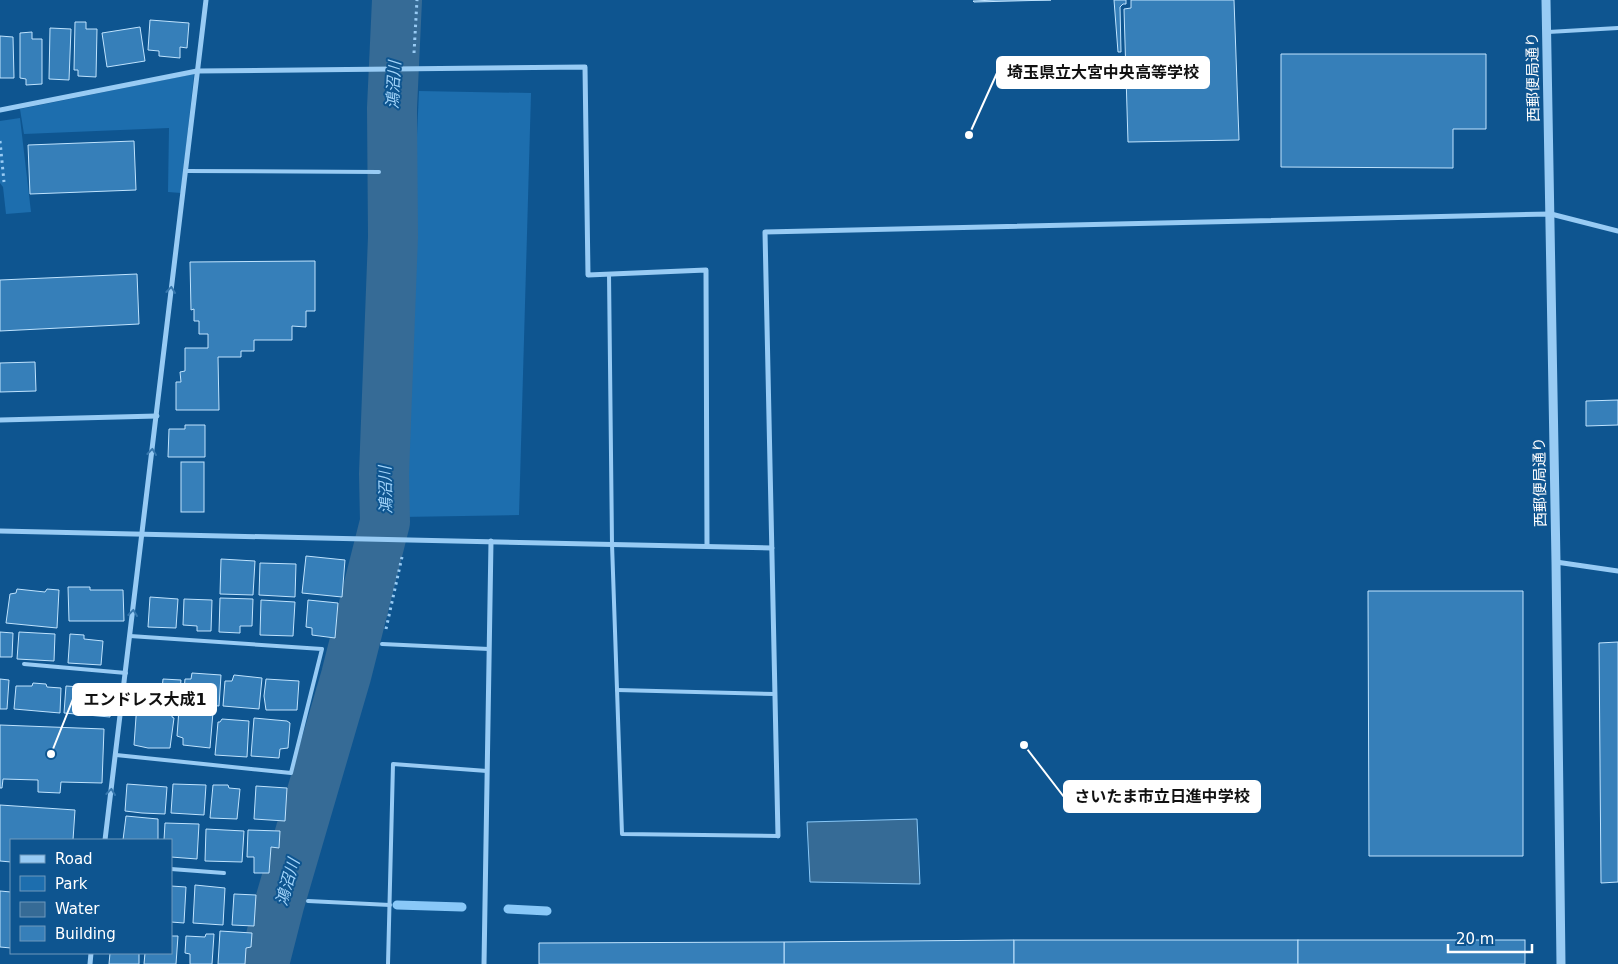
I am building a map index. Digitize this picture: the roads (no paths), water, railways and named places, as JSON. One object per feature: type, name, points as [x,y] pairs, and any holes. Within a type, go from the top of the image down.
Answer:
[{"type":"street","points":[[105,839],[206,0]]},
{"type":"street","name":"西郵便局通り","points":[[1546,0],[1551,214],[1552,406],[1561,964]]},
{"type":"street","points":[[0,110],[197,71],[585,66],[588,275],[706,270],[707,546]]},
{"type":"street","points":[[778,836],[765,232],[1551,214],[1618,231]]},
{"type":"street","points":[[0,420],[157,416]]},
{"type":"street","points":[[0,531],[772,548]]},
{"type":"street","points":[[484,964],[491,541]]},
{"type":"street","points":[[1556,562],[1618,571]]},
{"type":"lane","points":[[1546,32],[1618,28]]},
{"type":"lane","points":[[185,171],[379,172]]},
{"type":"lane","points":[[609,274],[612,544],[622,834],[778,836]]},
{"type":"lane","points":[[116,755],[291,773],[322,649],[130,636]]},
{"type":"lane","points":[[382,644],[489,649]]},
{"type":"lane","points":[[24,664],[126,673]]},
{"type":"lane","points":[[617,690],[775,694]]},
{"type":"lane","points":[[388,964],[393,764],[487,772]]},
{"type":"lane","points":[[172,870],[224,873]]},
{"type":"lane","points":[[308,901],[390,905]]},
{"type":"water","points":[[917,819],[920,884],[810,882],[807,822]]},
{"type":"waterway","name":"鴻沼川","points":[[264,964],[279,905],[346,676],[385,522],[384,474],[393,237],[392,108],[397,0]]},
{"type":"waterway","points":[[397,905],[462,907]]},
{"type":"waterway","points":[[508,909],[547,911]]},
{"type":"place","name":"埼玉県立大宮中央高等学校","points":[[969,135]]},
{"type":"place","name":"さいたま市立日進中学校","points":[[1024,745]]},
{"type":"place","name":"エンドレス大成1","points":[[51,754]]}]
